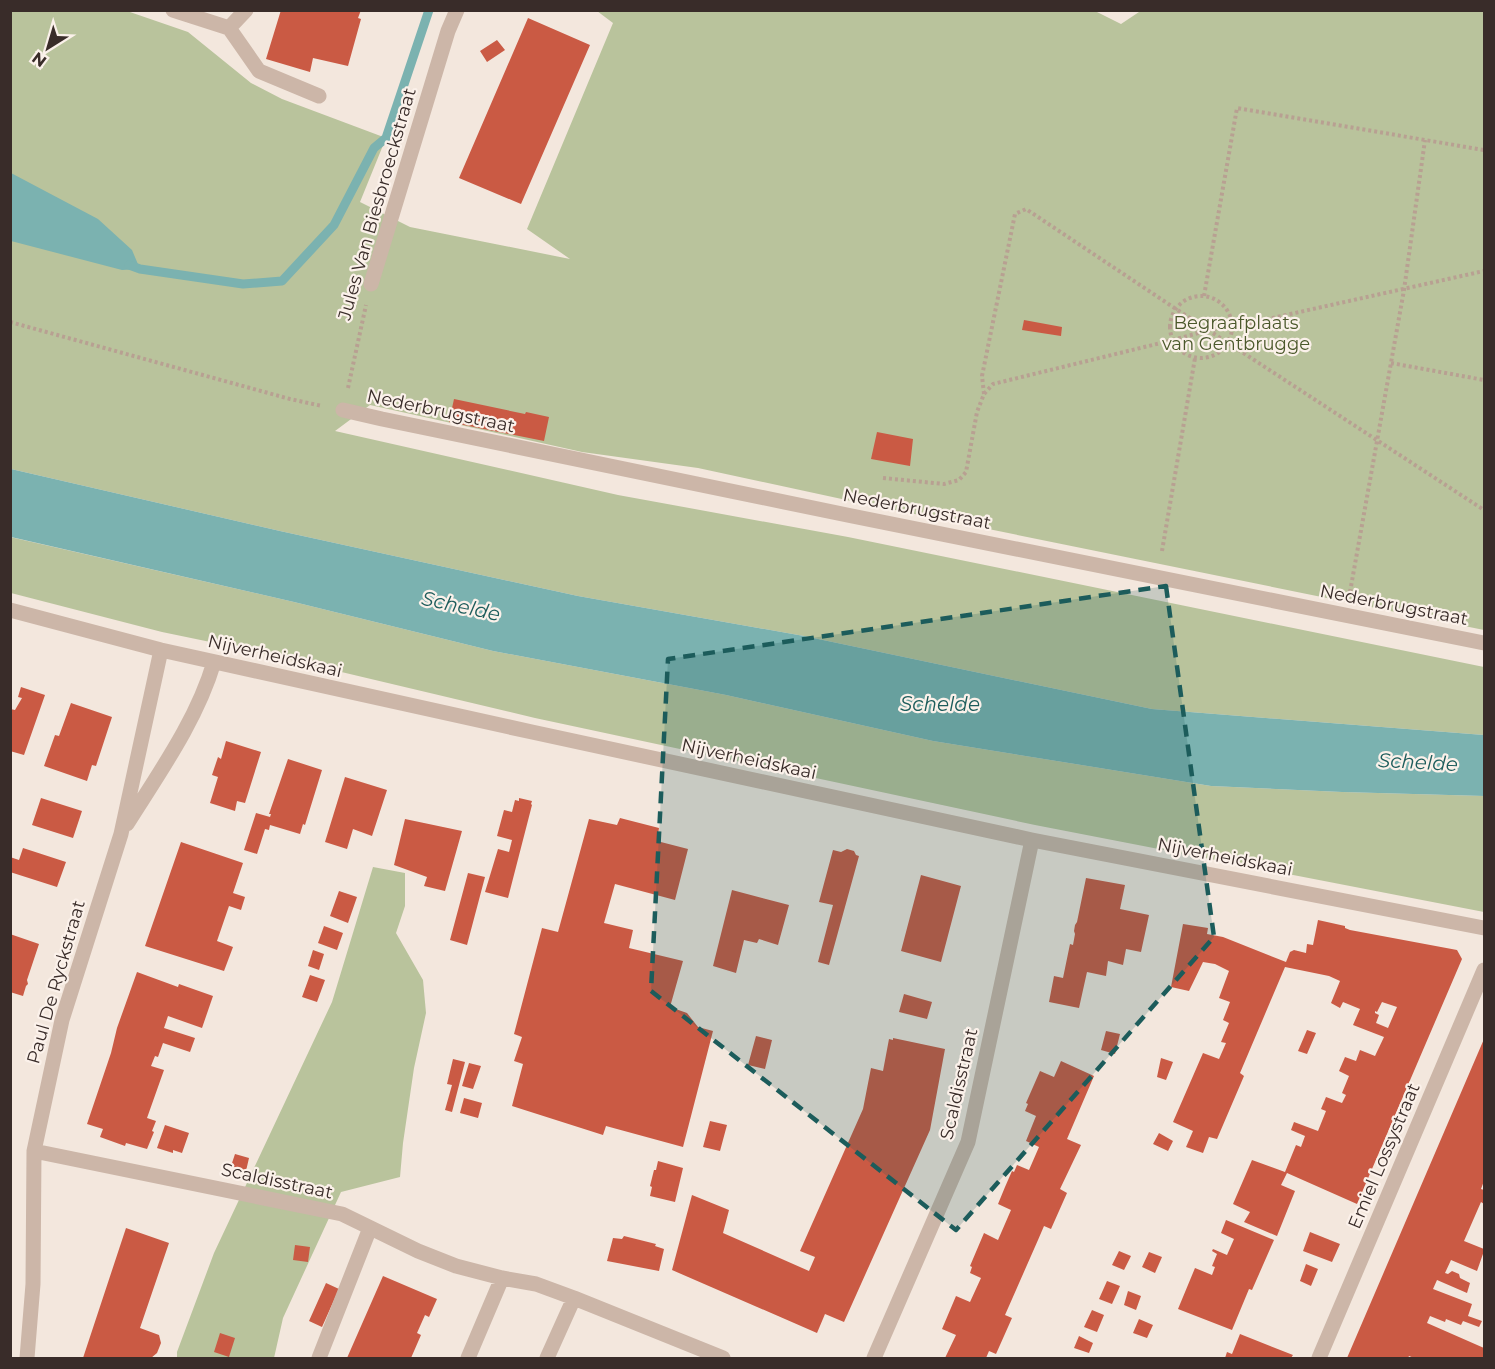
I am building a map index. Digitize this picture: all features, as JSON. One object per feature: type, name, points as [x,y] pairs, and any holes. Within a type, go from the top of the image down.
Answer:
[{"type":"street","points":[[173,10],[229,28],[259,70],[319,96]]},
{"type":"street","points":[[229,28],[246,10]]},
{"type":"street","name":"Jules Van Biesbroeckstraat","points":[[371,284],[448,32],[457,10]]},
{"type":"street","name":"Nederbrugstraat","points":[[343,410],[852,516],[1485,643]]},
{"type":"street","name":"Nijverheidskaai","points":[[10,610],[214,662],[1032,840],[1485,928]]},
{"type":"street","name":"Paul De Ryckstraat","points":[[27,1359],[33,1284],[34,1151],[62,1020],[121,834],[161,650]]},
{"type":"street","name":"Paul De Ryckstraat","points":[[121,834],[192,717],[207,685],[214,662]]},
{"type":"street","name":"Scaldisstraat","points":[[874,1359],[968,1142],[1032,840]]},
{"type":"street","name":"Emiel Lossystraat","points":[[1318,1359],[1485,970]]},
{"type":"street","name":"Scaldisstraat","points":[[34,1151],[342,1214],[418,1251],[456,1266],[536,1284],[723,1359]]},
{"type":"street","points":[[319,1359],[370,1228]]},
{"type":"street","points":[[468,1359],[502,1278]]},
{"type":"street","points":[[547,1359],[574,1298]]},
{"type":"path","points":[[1204,296],[1237,108],[1485,150]]},
{"type":"path","points":[[1350,592],[1404,290],[1425,140]]},
{"type":"path","points":[[984,394],[982,376],[1015,213],[1026,209],[1485,510]]},
{"type":"path","points":[[883,478],[944,484],[958,480],[966,472],[977,412],[984,394],[993,384],[1209,330],[1485,272]]},
{"type":"path","name":"Jules Van Biesbroeckstraat","points":[[343,410],[371,284]]},
{"type":"path","points":[[1204,296],[1223,305],[1229,313],[1232,333],[1228,343],[1214,356],[1195,358],[1178,348],[1173,340],[1170,329],[1171,319],[1183,302],[1193,297],[1204,296]]},
{"type":"path","points":[[10,322],[290,399],[343,410]]},
{"type":"path","points":[[1162,551],[1195,358]]},
{"type":"path","points":[[1391,363],[1485,381]]},
{"type":"highlighted area","points":[[1166,586],[1214,937],[956,1230],[651,991],[668,659]]},
{"type":"green space","name":"Begraafplaats van Gentbrugge","points":[[1093,10],[1121,24],[1142,10],[1484,11],[1484,630],[698,468],[582,452],[370,405],[335,431],[618,495],[848,537],[1484,667],[1484,735],[1152,709],[804,636],[578,596],[11,469],[11,11],[127,11],[188,32],[251,83],[282,99],[386,138],[360,202],[410,227],[570,259],[527,229],[613,23],[597,11]]},
{"type":"green space","points":[[10,537],[294,602],[493,651],[726,695],[933,741],[1211,786],[1484,796],[1484,912],[1035,825],[535,718],[249,650],[162,632],[11,593]]},
{"type":"green space","points":[[373,867],[405,873],[405,906],[396,933],[423,980],[426,1013],[414,1068],[400,1177],[341,1192],[283,1318],[274,1358],[177,1358],[177,1352],[214,1253],[332,1002]]},
{"type":"water","points":[[11,173],[98,219],[132,250],[140,269],[122,270],[11,241]]},
{"type":"water","name":"Schelde","points":[[11,469],[578,596],[804,636],[1152,709],[1484,735],[1484,796],[1211,786],[933,741],[726,695],[493,651],[294,602],[11,537]]},
{"type":"building","points":[[281,10],[361,10],[358,18],[361,19],[348,66],[313,58],[310,72],[266,59]]},
{"type":"building","points":[[528,18],[590,45],[521,204],[459,178]]},
{"type":"building","points":[[497,40],[505,50],[487,62],[480,51]]},
{"type":"building","points":[[1024,320],[1062,327],[1061,336],[1022,330]]},
{"type":"building","points":[[454,399],[549,417],[544,441],[449,422]]},
{"type":"building","points":[[877,432],[913,439],[910,466],[871,459]]},
{"type":"building","points":[[21,687],[45,695],[24,755],[10,751],[10,709],[15,710],[22,698],[18,697]]},
{"type":"building","points":[[71,703],[112,717],[96,766],[92,765],[87,781],[44,766],[55,735],[59,736]]},
{"type":"building","points":[[226,741],[261,752],[245,803],[237,801],[235,811],[210,803],[218,777],[212,775],[218,757],[221,759]]},
{"type":"building","points":[[288,759],[322,770],[305,825],[303,824],[300,834],[270,825],[269,830],[265,829],[257,854],[244,850],[256,813],[270,817],[271,814],[269,814]]},
{"type":"building","points":[[345,777],[387,790],[372,836],[353,829],[347,849],[325,842]]},
{"type":"building","points":[[41,798],[82,811],[73,838],[32,825]]},
{"type":"building","points":[[519,798],[532,801],[532,805],[508,898],[485,892],[498,849],[509,852],[512,840],[497,836],[504,810],[512,812],[515,800],[519,801]]},
{"type":"building","points":[[620,818],[659,828],[657,841],[688,849],[675,900],[615,884],[604,923],[633,930],[629,948],[683,961],[670,1007],[687,1013],[698,1027],[713,1031],[683,1147],[606,1126],[603,1135],[512,1106],[523,1064],[514,1061],[522,1037],[514,1034],[542,928],[558,932],[589,819],[617,825]]},
{"type":"building","points":[[405,819],[462,831],[445,891],[424,886],[427,877],[394,865]]},
{"type":"building","points":[[181,842],[243,863],[233,893],[245,897],[241,910],[229,906],[217,941],[233,947],[224,971],[145,946]]},
{"type":"building","points":[[23,848],[66,862],[57,887],[10,872],[10,857],[19,860]]},
{"type":"building","points":[[847,849],[859,856],[829,965],[818,962],[833,905],[819,902],[833,850],[841,852]]},
{"type":"building","points":[[468,873],[485,877],[467,945],[450,940]]},
{"type":"building","points":[[921,875],[961,886],[941,962],[901,951]]},
{"type":"building","points":[[1086,878],[1125,885],[1120,909],[1149,915],[1141,952],[1126,949],[1123,965],[1108,961],[1106,976],[1087,972],[1079,1008],[1049,1002],[1054,976],[1063,978],[1070,944],[1073,945],[1075,925]]},
{"type":"building","points":[[732,890],[789,905],[778,945],[759,939],[757,943],[744,940],[736,973],[713,966]]},
{"type":"building","points":[[339,891],[357,897],[348,923],[330,916]]},
{"type":"building","points":[[1318,920],[1345,926],[1350,930],[1457,950],[1462,959],[1357,1204],[1287,1173],[1281,1185],[1295,1191],[1277,1236],[1244,1222],[1250,1212],[1233,1204],[1252,1160],[1285,1172],[1296,1145],[1301,1147],[1305,1136],[1291,1130],[1294,1122],[1318,1131],[1326,1111],[1321,1109],[1326,1097],[1342,1103],[1346,1095],[1342,1093],[1349,1076],[1339,1071],[1345,1057],[1356,1061],[1360,1050],[1375,1056],[1384,1037],[1353,1025],[1360,1009],[1343,1002],[1340,1008],[1331,1003],[1340,981],[1329,976],[1285,967],[1240,1073],[1244,1076],[1217,1139],[1209,1137],[1203,1153],[1186,1147],[1193,1131],[1173,1122],[1203,1053],[1219,1059],[1226,1043],[1221,1042],[1229,1023],[1223,1020],[1230,1002],[1219,998],[1229,971],[1215,964],[1203,962],[1189,991],[1171,987],[1183,924],[1208,928],[1207,934],[1223,937],[1286,962],[1290,952],[1294,950],[1306,953],[1307,944],[1313,945]],"holes":[[[1382,1002],[1397,1007],[1388,1028],[1376,1023],[1379,1015],[1375,1011],[1377,1012]]]},
{"type":"building","points":[[324,926],[343,933],[337,950],[318,943]]},
{"type":"building","points":[[10,934],[39,944],[23,996],[10,992]]},
{"type":"building","points":[[313,950],[324,954],[319,970],[308,966]]},
{"type":"building","points":[[137,972],[178,987],[179,984],[213,996],[202,1028],[168,1016],[164,1028],[195,1038],[190,1052],[163,1043],[158,1057],[155,1056],[151,1066],[164,1070],[147,1118],[156,1121],[147,1149],[126,1143],[125,1146],[100,1137],[103,1129],[87,1124]]},
{"type":"building","points":[[310,975],[325,980],[317,1002],[302,997]]},
{"type":"building","points":[[904,994],[932,1002],[927,1019],[899,1012]]},
{"type":"building","points":[[1307,1030],[1316,1033],[1307,1054],[1298,1051]]},
{"type":"building","points":[[1106,1031],[1120,1034],[1115,1054],[1101,1050]]},
{"type":"building","points":[[756,1036],[772,1040],[765,1069],[748,1065]]},
{"type":"building","points":[[893,1038],[945,1049],[930,1130],[844,1322],[825,1314],[817,1333],[672,1270],[692,1195],[729,1210],[723,1233],[809,1271],[815,1257],[800,1251],[863,1109],[871,1068],[883,1071],[889,1039],[893,1040]]},
{"type":"building","points":[[1484,1039],[1484,1181],[1481,1189],[1484,1190],[1484,1204],[1481,1202],[1464,1241],[1484,1251],[1477,1271],[1451,1260],[1445,1273],[1452,1271],[1470,1283],[1467,1293],[1437,1280],[1433,1289],[1472,1304],[1468,1316],[1482,1321],[1479,1327],[1463,1321],[1461,1325],[1446,1319],[1445,1322],[1430,1316],[1427,1323],[1484,1348],[1484,1358],[1414,1358],[1409,1356],[1408,1358],[1347,1358]]},
{"type":"building","points":[[1161,1058],[1173,1062],[1166,1080],[1157,1077]]},
{"type":"building","points":[[453,1059],[465,1062],[452,1112],[445,1110],[452,1085],[447,1084]]},
{"type":"building","points":[[1061,1061],[1094,1076],[1067,1139],[1081,1145],[1060,1189],[1067,1193],[1051,1229],[1044,1226],[1005,1315],[1012,1318],[996,1354],[989,1351],[986,1358],[945,1358],[956,1335],[942,1329],[956,1296],[970,1302],[981,1278],[970,1273],[972,1267],[970,1266],[984,1233],[998,1240],[1011,1210],[998,1204],[1012,1171],[1014,1172],[1017,1165],[1029,1170],[1039,1147],[1026,1141],[1036,1116],[1025,1111],[1028,1104],[1026,1103],[1040,1071],[1054,1077]]},
{"type":"building","points":[[469,1063],[481,1066],[473,1089],[462,1086]]},
{"type":"building","points":[[464,1098],[482,1103],[478,1118],[460,1113]]},
{"type":"building","points":[[710,1121],[727,1125],[720,1151],[703,1147]]},
{"type":"building","points":[[165,1125],[189,1133],[182,1153],[157,1148]]},
{"type":"building","points":[[1159,1133],[1173,1141],[1168,1151],[1153,1144]]},
{"type":"building","points":[[235,1154],[249,1158],[246,1171],[231,1166]]},
{"type":"building","points":[[658,1161],[683,1168],[675,1202],[650,1196],[652,1187],[650,1186]]},
{"type":"building","points":[[1226,1220],[1274,1240],[1252,1290],[1249,1289],[1232,1330],[1178,1309],[1195,1268],[1212,1275],[1215,1267],[1212,1266],[1217,1254],[1212,1251],[1213,1249],[1227,1255],[1234,1239],[1221,1233]]},
{"type":"building","points":[[126,1228],[169,1243],[140,1328],[159,1335],[161,1343],[157,1353],[151,1358],[83,1358]]},
{"type":"building","points":[[1310,1232],[1340,1244],[1332,1262],[1303,1251]]},
{"type":"building","points":[[624,1236],[656,1244],[655,1246],[664,1249],[659,1271],[607,1261],[613,1238],[622,1239]]},
{"type":"building","points":[[295,1245],[310,1247],[308,1262],[293,1260]]},
{"type":"building","points":[[1119,1251],[1131,1256],[1124,1270],[1112,1265]]},
{"type":"building","points":[[1149,1252],[1162,1257],[1155,1273],[1142,1267]]},
{"type":"building","points":[[1306,1264],[1318,1269],[1311,1286],[1300,1281]]},
{"type":"building","points":[[383,1276],[437,1299],[429,1317],[425,1315],[417,1333],[421,1335],[411,1358],[347,1358]]},
{"type":"building","points":[[1107,1281],[1120,1286],[1112,1304],[1099,1299]]},
{"type":"building","points":[[326,1283],[339,1289],[322,1327],[309,1321]]},
{"type":"building","points":[[1128,1291],[1141,1296],[1136,1310],[1124,1305]]},
{"type":"building","points":[[1092,1310],[1104,1315],[1097,1332],[1084,1327]]},
{"type":"building","points":[[1139,1319],[1153,1325],[1147,1338],[1133,1333]]},
{"type":"building","points":[[220,1333],[235,1338],[229,1357],[214,1352]]},
{"type":"building","points":[[1240,1334],[1293,1355],[1291,1358],[1225,1358],[1227,1352],[1232,1354]]},
{"type":"building","points":[[1079,1336],[1093,1343],[1089,1353],[1074,1348]]},
{"type":"waterway","points":[[129,265],[140,269],[243,284],[282,281],[334,225],[374,148],[386,138],[429,10]]}]
